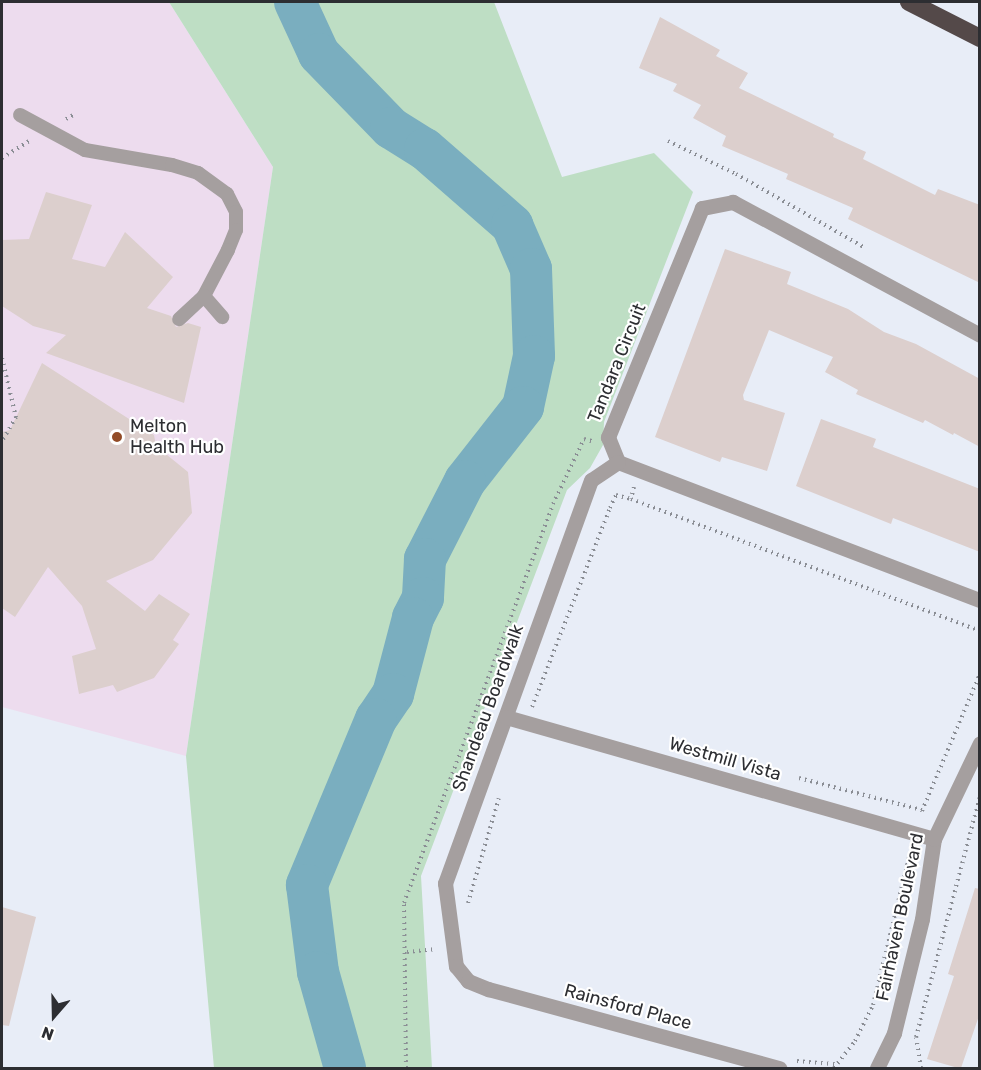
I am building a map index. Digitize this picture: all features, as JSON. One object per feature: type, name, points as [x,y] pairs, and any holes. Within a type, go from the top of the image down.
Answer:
[{"type":"highway","points":[[909,2],[980,38]]},
{"type":"street","name":"Tandara Circuit","points":[[618,462],[608,437],[702,208],[733,202],[980,335]]},
{"type":"street","points":[[618,462],[980,600]]},
{"type":"street","name":"Shandeau Boardwalk","points":[[468,981],[456,966],[445,883],[591,480],[618,462]]},
{"type":"street","name":"Westmill Vista","points":[[506,717],[934,839]]},
{"type":"street","name":"Fairhaven Boulevard","points":[[876,1068],[900,1010],[922,919],[934,839],[980,743]]},
{"type":"street","name":"Rainsford Place","points":[[468,981],[779,1068]]},
{"type":"lane","points":[[20,115],[85,150],[172,165],[206,178],[227,194],[236,212],[236,230],[204,296],[179,319]]},
{"type":"lane","points":[[204,296],[222,317]]},
{"type":"path","points":[[668,141],[736,174],[868,250]]},
{"type":"path","points":[[2,358],[16,417],[2,441]]},
{"type":"path","points":[[639,470],[631,499],[980,631]]},
{"type":"path","points":[[921,1068],[916,1036],[980,796]]},
{"type":"shaded area","name":"Melton Health Hub","points":[[2,2],[169,2],[273,167],[186,756],[2,707]]},
{"type":"green space","points":[[169,2],[494,2],[562,177],[654,153],[693,192],[604,422],[603,445],[590,468],[567,490],[421,876],[432,1068],[214,1068],[186,756],[273,167]]},
{"type":"building","points":[[660,17],[720,50],[716,56],[748,73],[739,88],[834,134],[833,137],[866,152],[863,159],[935,195],[938,189],[980,205],[980,283],[848,219],[853,208],[786,179],[788,174],[722,146],[726,136],[693,118],[701,105],[673,91],[677,84],[639,68]]},
{"type":"building","points":[[46,192],[92,205],[72,259],[105,267],[125,232],[173,277],[147,308],[171,316],[176,327],[188,323],[201,327],[184,403],[46,353],[66,335],[33,326],[2,306],[2,240],[29,239]]},
{"type":"building","points":[[725,249],[791,272],[787,284],[848,309],[884,332],[916,344],[980,379],[980,447],[925,420],[923,423],[856,394],[858,390],[825,372],[833,357],[769,330],[743,395],[744,400],[785,413],[767,471],[722,457],[720,462],[655,437]]},
{"type":"building","points":[[42,363],[154,435],[156,446],[188,472],[192,513],[153,560],[106,581],[145,611],[159,594],[190,614],[173,640],[179,644],[154,678],[117,692],[113,685],[79,694],[72,656],[96,649],[82,606],[48,567],[15,617],[2,608],[2,432],[10,430]]},
{"type":"building","points":[[821,419],[876,439],[873,447],[980,489],[980,552],[893,518],[891,524],[796,486]]},
{"type":"building","points":[[975,888],[980,889],[980,1013],[961,1068],[958,1068],[927,1059],[954,976],[948,974]]},
{"type":"building","points":[[2,907],[36,917],[9,1026],[2,1025]]},
{"type":"waterway","points":[[295,2],[319,54],[391,128],[425,149],[512,225],[531,269],[534,356],[523,407],[465,481],[425,559],[423,598],[413,618],[393,694],[376,719],[307,885],[318,972],[345,1068]]},
{"type":"place","name":"Melton Health Hub","points":[[117,437]]}]
